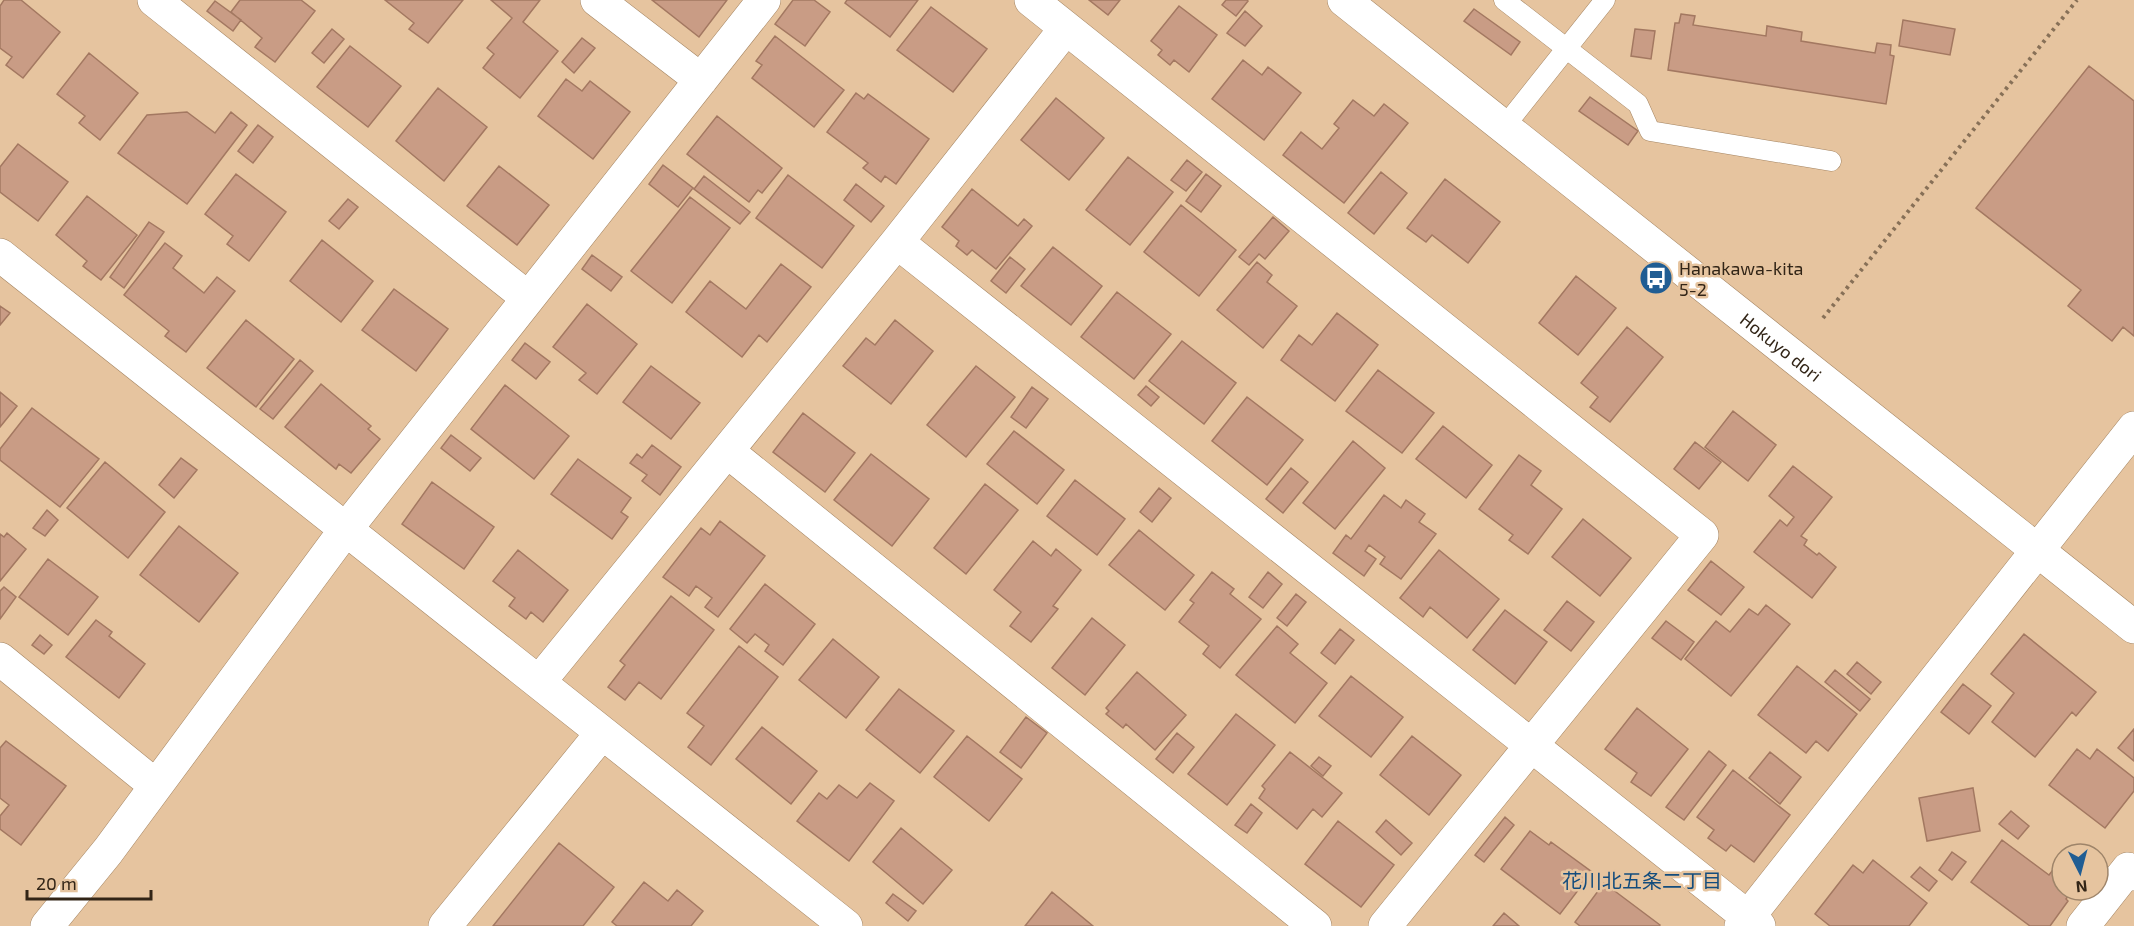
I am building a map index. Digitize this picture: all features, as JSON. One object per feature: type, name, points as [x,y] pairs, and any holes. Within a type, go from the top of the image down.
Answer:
[{"type":"street","points":[[154,0],[528,298]]},
{"type":"street","points":[[597,0],[701,80]]},
{"type":"street","points":[[47,926],[108,851],[346,529],[764,0]]},
{"type":"street","points":[[1031,0],[1702,535],[1385,926]]},
{"type":"street","name":"Hokuyo dori","points":[[1344,0],[2134,627]]},
{"type":"street","points":[[539,682],[897,242],[1066,28]]},
{"type":"street","points":[[897,242],[1532,746],[1749,923],[2134,428]]},
{"type":"street","points":[[0,255],[846,926]]},
{"type":"street","points":[[727,451],[1315,926]]},
{"type":"street","points":[[0,659],[156,786]]},
{"type":"street","points":[[445,926],[602,733]]},
{"type":"street","points":[[2083,926],[2128,869],[2134,874]]},
{"type":"lane","points":[[1504,0],[1638,104],[1650,131],[1831,161]]},
{"type":"lane","points":[[1504,127],[1605,0]]},
{"type":"path","points":[[1823,318],[2077,0]]},
{"type":"building","points":[[4,0],[21,0],[60,32],[23,78],[6,65],[12,57],[0,48],[0,6]]},
{"type":"building","points":[[240,0],[301,0],[315,11],[275,62],[255,47],[262,38],[231,12]]},
{"type":"building","points":[[385,0],[463,0],[428,43],[409,29],[414,23]]},
{"type":"building","points":[[491,0],[540,0],[523,22],[558,51],[520,98],[483,68],[494,54],[487,48],[512,18]]},
{"type":"building","points":[[652,0],[727,0],[699,37]]},
{"type":"building","points":[[793,0],[814,0],[830,12],[805,46],[775,24]]},
{"type":"building","points":[[847,0],[918,0],[890,37],[845,3]]},
{"type":"building","points":[[1089,0],[1120,0],[1108,15]]},
{"type":"building","points":[[1226,0],[1248,1],[1236,16],[1222,5]]},
{"type":"building","points":[[215,1],[241,20],[233,31],[207,11]]},
{"type":"building","points":[[1179,6],[1217,35],[1189,72],[1174,60],[1170,65],[1158,55],[1162,50],[1151,41]]},
{"type":"building","points":[[931,7],[987,49],[953,92],[897,50]]},
{"type":"building","points":[[1474,9],[1520,42],[1511,55],[1464,21]]},
{"type":"building","points":[[1245,11],[1262,26],[1245,46],[1227,33]]},
{"type":"building","points":[[1681,14],[1695,16],[1693,25],[1766,36],[1767,26],[1802,32],[1801,41],[1875,53],[1877,43],[1891,45],[1890,55],[1894,56],[1886,104],[1668,70],[1675,23],[1679,23]]},
{"type":"building","points":[[1903,20],[1955,29],[1950,55],[1899,46]]},
{"type":"building","points":[[332,29],[344,39],[324,63],[312,53]]},
{"type":"building","points":[[1635,29],[1655,31],[1651,59],[1631,56]]},
{"type":"building","points":[[775,36],[844,90],[814,127],[752,78],[762,65],[756,61]]},
{"type":"building","points":[[582,38],[595,48],[574,73],[562,62]]},
{"type":"building","points":[[350,46],[401,86],[368,127],[317,87]]},
{"type":"building","points":[[89,53],[138,93],[100,140],[79,123],[85,116],[57,94]]},
{"type":"building","points":[[1243,60],[1262,75],[1268,67],[1301,93],[1264,140],[1212,99]]},
{"type":"building","points":[[2089,66],[2134,101],[2134,336],[2123,327],[2112,341],[2068,306],[2081,290],[1976,208]]},
{"type":"building","points":[[566,79],[582,91],[590,81],[630,112],[593,159],[538,116]]},
{"type":"building","points":[[438,88],[487,127],[444,181],[396,141]]},
{"type":"building","points":[[856,93],[864,99],[868,94],[929,139],[896,184],[885,176],[881,182],[863,168],[868,163],[827,132]]},
{"type":"building","points":[[1590,97],[1638,131],[1628,145],[1579,111]]},
{"type":"building","points":[[1056,98],[1104,138],[1069,180],[1021,140]]},
{"type":"building","points":[[1353,100],[1374,116],[1384,104],[1408,123],[1344,203],[1283,155],[1301,132],[1322,149],[1339,128],[1334,124]]},
{"type":"building","points":[[187,112],[215,133],[231,112],[247,125],[187,204],[118,153],[147,115]]},
{"type":"building","points":[[717,116],[782,168],[762,193],[758,190],[749,202],[687,154]]},
{"type":"building","points":[[258,125],[273,137],[253,163],[238,151]]},
{"type":"building","points":[[18,144],[68,182],[38,221],[0,192],[0,167]]},
{"type":"building","points":[[1128,157],[1173,192],[1130,245],[1086,210]]},
{"type":"building","points":[[1187,160],[1202,172],[1186,191],[1171,180]]},
{"type":"building","points":[[663,165],[693,188],[678,207],[649,184]]},
{"type":"building","points":[[499,166],[549,205],[517,245],[467,206]]},
{"type":"building","points":[[1381,172],[1407,193],[1374,234],[1348,213]]},
{"type":"building","points":[[236,174],[286,212],[249,261],[227,244],[233,236],[205,214]]},
{"type":"building","points":[[1206,174],[1221,186],[1201,212],[1186,201]]},
{"type":"building","points":[[788,175],[854,226],[822,268],[756,218]]},
{"type":"building","points":[[704,176],[750,212],[740,224],[694,189]]},
{"type":"building","points":[[1445,179],[1500,222],[1468,263],[1432,235],[1426,242],[1407,228]]},
{"type":"building","points":[[856,184],[884,206],[871,222],[844,200]]},
{"type":"building","points":[[972,189],[1018,226],[1024,219],[1032,226],[996,269],[972,250],[967,255],[956,246],[959,241],[942,227]]},
{"type":"building","points":[[87,196],[137,235],[101,280],[83,266],[87,261],[56,235]]},
{"type":"building","points":[[690,197],[730,228],[672,303],[631,271]]},
{"type":"building","points":[[348,199],[358,207],[339,229],[329,221]]},
{"type":"building","points":[[1181,205],[1236,250],[1199,296],[1144,252]]},
{"type":"building","points":[[1273,217],[1289,231],[1265,259],[1259,254],[1249,265],[1239,257]]},
{"type":"building","points":[[149,222],[164,232],[124,288],[110,277]]},
{"type":"building","points":[[322,240],[373,281],[341,322],[290,281]]},
{"type":"building","points":[[165,243],[182,256],[173,268],[204,293],[217,277],[235,291],[186,352],[165,336],[169,331],[124,295]]},
{"type":"building","points":[[1053,247],[1102,286],[1071,325],[1021,286]]},
{"type":"building","points":[[592,255],[622,277],[611,291],[582,269]]},
{"type":"building","points":[[1010,257],[1025,269],[1006,293],[991,281]]},
{"type":"building","points":[[1257,262],[1272,275],[1267,282],[1297,306],[1263,348],[1217,310]]},
{"type":"building","points":[[781,264],[811,287],[767,342],[759,335],[742,357],[686,312],[710,281],[746,309]]},
{"type":"building","points":[[1576,276],[1616,308],[1578,355],[1539,323]]},
{"type":"building","points":[[394,289],[448,329],[416,371],[362,330]]},
{"type":"building","points":[[1117,292],[1171,334],[1134,379],[1081,337]]},
{"type":"building","points":[[587,304],[637,344],[597,394],[579,380],[586,373],[553,347]]},
{"type":"building","points":[[0,306],[10,313],[0,325]]},
{"type":"building","points":[[1337,313],[1378,345],[1335,401],[1281,360],[1299,335],[1312,345]]},
{"type":"building","points":[[246,320],[294,359],[256,407],[207,368]]},
{"type":"building","points":[[895,320],[933,351],[891,404],[843,366],[866,338],[875,345]]},
{"type":"building","points":[[1627,327],[1663,357],[1610,422],[1590,407],[1598,397],[1581,383]]},
{"type":"building","points":[[1182,341],[1236,383],[1204,424],[1149,381]]},
{"type":"building","points":[[525,343],[550,362],[536,379],[512,360]]},
{"type":"building","points":[[300,360],[313,371],[273,419],[260,409]]},
{"type":"building","points":[[651,366],[700,403],[671,439],[623,402]]},
{"type":"building","points":[[976,366],[1015,397],[966,457],[927,425]]},
{"type":"building","points":[[1378,370],[1434,413],[1402,453],[1346,411]]},
{"type":"building","points":[[321,384],[371,426],[368,429],[380,439],[351,473],[339,464],[336,469],[285,427]]},
{"type":"building","points":[[505,385],[569,436],[534,479],[471,429]]},
{"type":"building","points":[[1146,386],[1159,397],[1151,406],[1138,395]]},
{"type":"building","points":[[1032,387],[1048,399],[1026,428],[1011,417]]},
{"type":"building","points":[[0,392],[17,406],[0,427]]},
{"type":"building","points":[[1247,397],[1303,440],[1267,485],[1212,441]]},
{"type":"building","points":[[32,408],[99,459],[60,507],[0,460],[0,449]]},
{"type":"building","points":[[1733,411],[1776,445],[1748,481],[1705,447]]},
{"type":"building","points":[[803,413],[855,453],[825,492],[773,452]]},
{"type":"building","points":[[1443,426],[1492,465],[1466,498],[1416,459]]},
{"type":"building","points":[[1014,431],[1064,470],[1037,504],[987,464]]},
{"type":"building","points":[[451,435],[481,458],[470,471],[441,448]]},
{"type":"building","points":[[1353,441],[1385,468],[1335,529],[1303,503]]},
{"type":"building","points":[[1695,442],[1721,462],[1699,489],[1674,469]]},
{"type":"building","points":[[652,445],[681,467],[660,495],[642,481],[647,475],[630,463],[637,454],[642,458]]},
{"type":"building","points":[[871,454],[929,499],[892,546],[834,500]]},
{"type":"building","points":[[1519,455],[1541,471],[1531,485],[1562,509],[1528,554],[1509,540],[1513,535],[1479,509]]},
{"type":"building","points":[[181,458],[197,470],[174,498],[159,485]]},
{"type":"building","points":[[578,459],[631,498],[621,512],[628,517],[612,539],[551,494]]},
{"type":"building","points":[[105,462],[165,512],[128,558],[67,508]]},
{"type":"building","points":[[1793,466],[1832,497],[1801,536],[1807,540],[1804,545],[1817,555],[1819,553],[1836,567],[1812,598],[1754,552],[1780,520],[1787,526],[1794,517],[1769,496]]},
{"type":"building","points":[[1291,468],[1308,482],[1283,513],[1266,499]]},
{"type":"building","points":[[1075,480],[1125,519],[1097,555],[1047,516]]},
{"type":"building","points":[[432,482],[494,527],[464,569],[402,524]]},
{"type":"building","points":[[985,484],[1018,510],[966,574],[934,548]]},
{"type":"building","points":[[1159,488],[1171,498],[1152,522],[1140,512]]},
{"type":"building","points":[[1384,495],[1401,508],[1406,500],[1425,514],[1419,522],[1436,534],[1401,579],[1380,564],[1385,557],[1369,545],[1365,551],[1376,559],[1364,576],[1333,553],[1346,535],[1351,539]]},
{"type":"building","points":[[47,510],[58,520],[45,536],[33,528]]},
{"type":"building","points":[[1583,519],[1631,558],[1600,596],[1552,557]]},
{"type":"building","points":[[720,521],[765,556],[718,617],[705,607],[712,598],[696,586],[689,596],[663,577],[701,528],[710,535]]},
{"type":"building","points":[[179,526],[238,573],[199,622],[140,575]]},
{"type":"building","points":[[1139,530],[1194,575],[1165,610],[1109,565]]},
{"type":"building","points":[[7,533],[26,549],[0,581],[0,534],[4,537]]},
{"type":"building","points":[[1033,541],[1051,556],[1056,549],[1081,570],[1053,606],[1058,609],[1031,642],[1010,626],[1021,612],[994,590]]},
{"type":"building","points":[[518,550],[568,590],[543,622],[531,612],[526,619],[509,606],[515,598],[493,581]]},
{"type":"building","points":[[1439,550],[1499,599],[1467,638],[1430,607],[1423,617],[1400,598]]},
{"type":"building","points":[[48,559],[98,597],[68,635],[19,597]]},
{"type":"building","points":[[1711,561],[1744,587],[1721,615],[1688,590]]},
{"type":"building","points":[[1212,572],[1234,589],[1230,594],[1261,619],[1220,668],[1203,654],[1209,646],[1179,622],[1194,603],[1190,600]]},
{"type":"building","points":[[1268,572],[1282,584],[1263,608],[1249,597]]},
{"type":"building","points":[[765,584],[815,624],[783,665],[765,651],[769,645],[755,634],[747,643],[730,629]]},
{"type":"building","points":[[4,587],[16,597],[0,619],[0,591]]},
{"type":"building","points":[[1296,594],[1306,602],[1287,626],[1277,618]]},
{"type":"building","points":[[671,596],[714,630],[661,699],[639,682],[625,700],[608,687],[625,665],[620,661]]},
{"type":"building","points":[[1567,601],[1594,622],[1571,651],[1544,630]]},
{"type":"building","points":[[1766,605],[1790,624],[1731,696],[1685,659],[1716,621],[1730,632],[1749,609],[1758,615]]},
{"type":"building","points":[[1505,610],[1547,642],[1515,684],[1473,650]]},
{"type":"building","points":[[1092,618],[1125,645],[1085,695],[1052,668]]},
{"type":"building","points":[[96,620],[112,632],[109,636],[145,664],[119,698],[66,657]]},
{"type":"building","points":[[1666,621],[1694,642],[1681,660],[1652,638]]},
{"type":"building","points":[[1277,626],[1298,644],[1290,653],[1327,683],[1295,723],[1236,675]]},
{"type":"building","points":[[1340,629],[1354,640],[1335,664],[1321,653]]},
{"type":"building","points":[[2024,634],[2096,692],[2076,716],[2072,712],[2035,757],[1992,722],[2014,693],[1991,674]]},
{"type":"building","points":[[40,635],[52,645],[44,654],[32,645]]},
{"type":"building","points":[[833,639],[879,677],[846,718],[799,680]]},
{"type":"building","points":[[739,646],[778,677],[711,765],[688,747],[704,726],[687,713]]},
{"type":"building","points":[[1857,662],[1881,682],[1871,694],[1847,674]]},
{"type":"building","points":[[1797,666],[1857,714],[1828,751],[1816,741],[1806,753],[1758,715]]},
{"type":"building","points":[[1835,670],[1870,699],[1860,711],[1825,682]]},
{"type":"building","points":[[1137,672],[1186,715],[1155,750],[1126,724],[1123,728],[1106,714],[1109,711],[1106,708]]},
{"type":"building","points":[[1351,676],[1403,717],[1371,757],[1319,716]]},
{"type":"building","points":[[1963,684],[1991,706],[1969,734],[1941,712]]},
{"type":"building","points":[[899,689],[954,731],[920,773],[866,730]]},
{"type":"building","points":[[1637,708],[1688,749],[1651,796],[1631,782],[1637,773],[1605,749]]},
{"type":"building","points":[[1236,714],[1275,745],[1227,805],[1188,774]]},
{"type":"building","points":[[1026,717],[1047,733],[1021,768],[1000,752]]},
{"type":"building","points":[[762,727],[817,771],[791,804],[736,759]]},
{"type":"building","points":[[2134,729],[2134,761],[2118,748]]},
{"type":"building","points":[[1177,733],[1194,747],[1173,773],[1156,759]]},
{"type":"building","points":[[967,736],[1022,779],[989,821],[934,777]]},
{"type":"building","points":[[1412,736],[1461,775],[1429,815],[1380,775]]},
{"type":"building","points":[[6,741],[66,786],[21,845],[0,829],[0,816],[9,805],[0,798],[0,748]]},
{"type":"building","points":[[2077,749],[2090,759],[2097,749],[2134,778],[2134,791],[2105,828],[2049,785]]},
{"type":"building","points":[[1709,751],[1726,765],[1684,820],[1666,807]]},
{"type":"building","points":[[1290,752],[1342,793],[1322,817],[1313,809],[1297,829],[1259,798],[1265,789],[1262,786]]},
{"type":"building","points":[[1770,752],[1801,777],[1780,804],[1749,778]]},
{"type":"building","points":[[1319,757],[1331,766],[1323,776],[1311,766]]},
{"type":"building","points":[[1733,770],[1790,815],[1754,862],[1731,845],[1726,851],[1708,838],[1714,830],[1697,817]]},
{"type":"building","points":[[870,783],[894,801],[849,861],[797,821],[819,793],[827,799],[839,785],[857,798]]},
{"type":"building","points":[[1973,788],[1980,831],[1927,841],[1919,798]]},
{"type":"building","points":[[1251,804],[1262,813],[1247,833],[1235,825]]},
{"type":"building","points":[[2011,811],[2029,826],[2018,839],[1999,824]]},
{"type":"building","points":[[1505,817],[1514,825],[1484,862],[1475,855]]},
{"type":"building","points":[[1386,820],[1412,843],[1401,855],[1376,832]]},
{"type":"building","points":[[1338,821],[1394,865],[1361,907],[1305,864]]},
{"type":"building","points":[[901,828],[952,870],[923,904],[873,862]]},
{"type":"building","points":[[1530,831],[1549,845],[1551,842],[1592,872],[1560,914],[1501,869]]},
{"type":"building","points":[[2002,840],[2050,874],[2050,902],[2067,902],[2050,926],[2030,926],[1971,882]]},
{"type":"building","points":[[559,843],[614,887],[583,926],[493,926]]},
{"type":"building","points":[[1952,852],[1966,862],[1952,880],[1939,870]]},
{"type":"building","points":[[1873,860],[1927,903],[1909,926],[1830,926],[1815,914],[1853,865],[1863,873]]},
{"type":"building","points":[[1920,867],[1937,881],[1929,891],[1911,877]]},
{"type":"building","points":[[644,882],[668,901],[677,890],[703,911],[691,926],[617,926],[612,922]]},
{"type":"building","points":[[1604,883],[1660,925],[1580,926],[1575,922]]},
{"type":"building","points":[[1052,892],[1093,926],[1025,926]]},
{"type":"building","points":[[893,894],[916,911],[908,921],[886,903]]},
{"type":"building","points":[[1504,913],[1519,926],[1493,926]]},
{"type":"place","name":"Hanakawa-kita 5-2","points":[[1656,278]]},
{"type":"district","name":"花川北五条二丁目","points":[[1642,880]]}]
